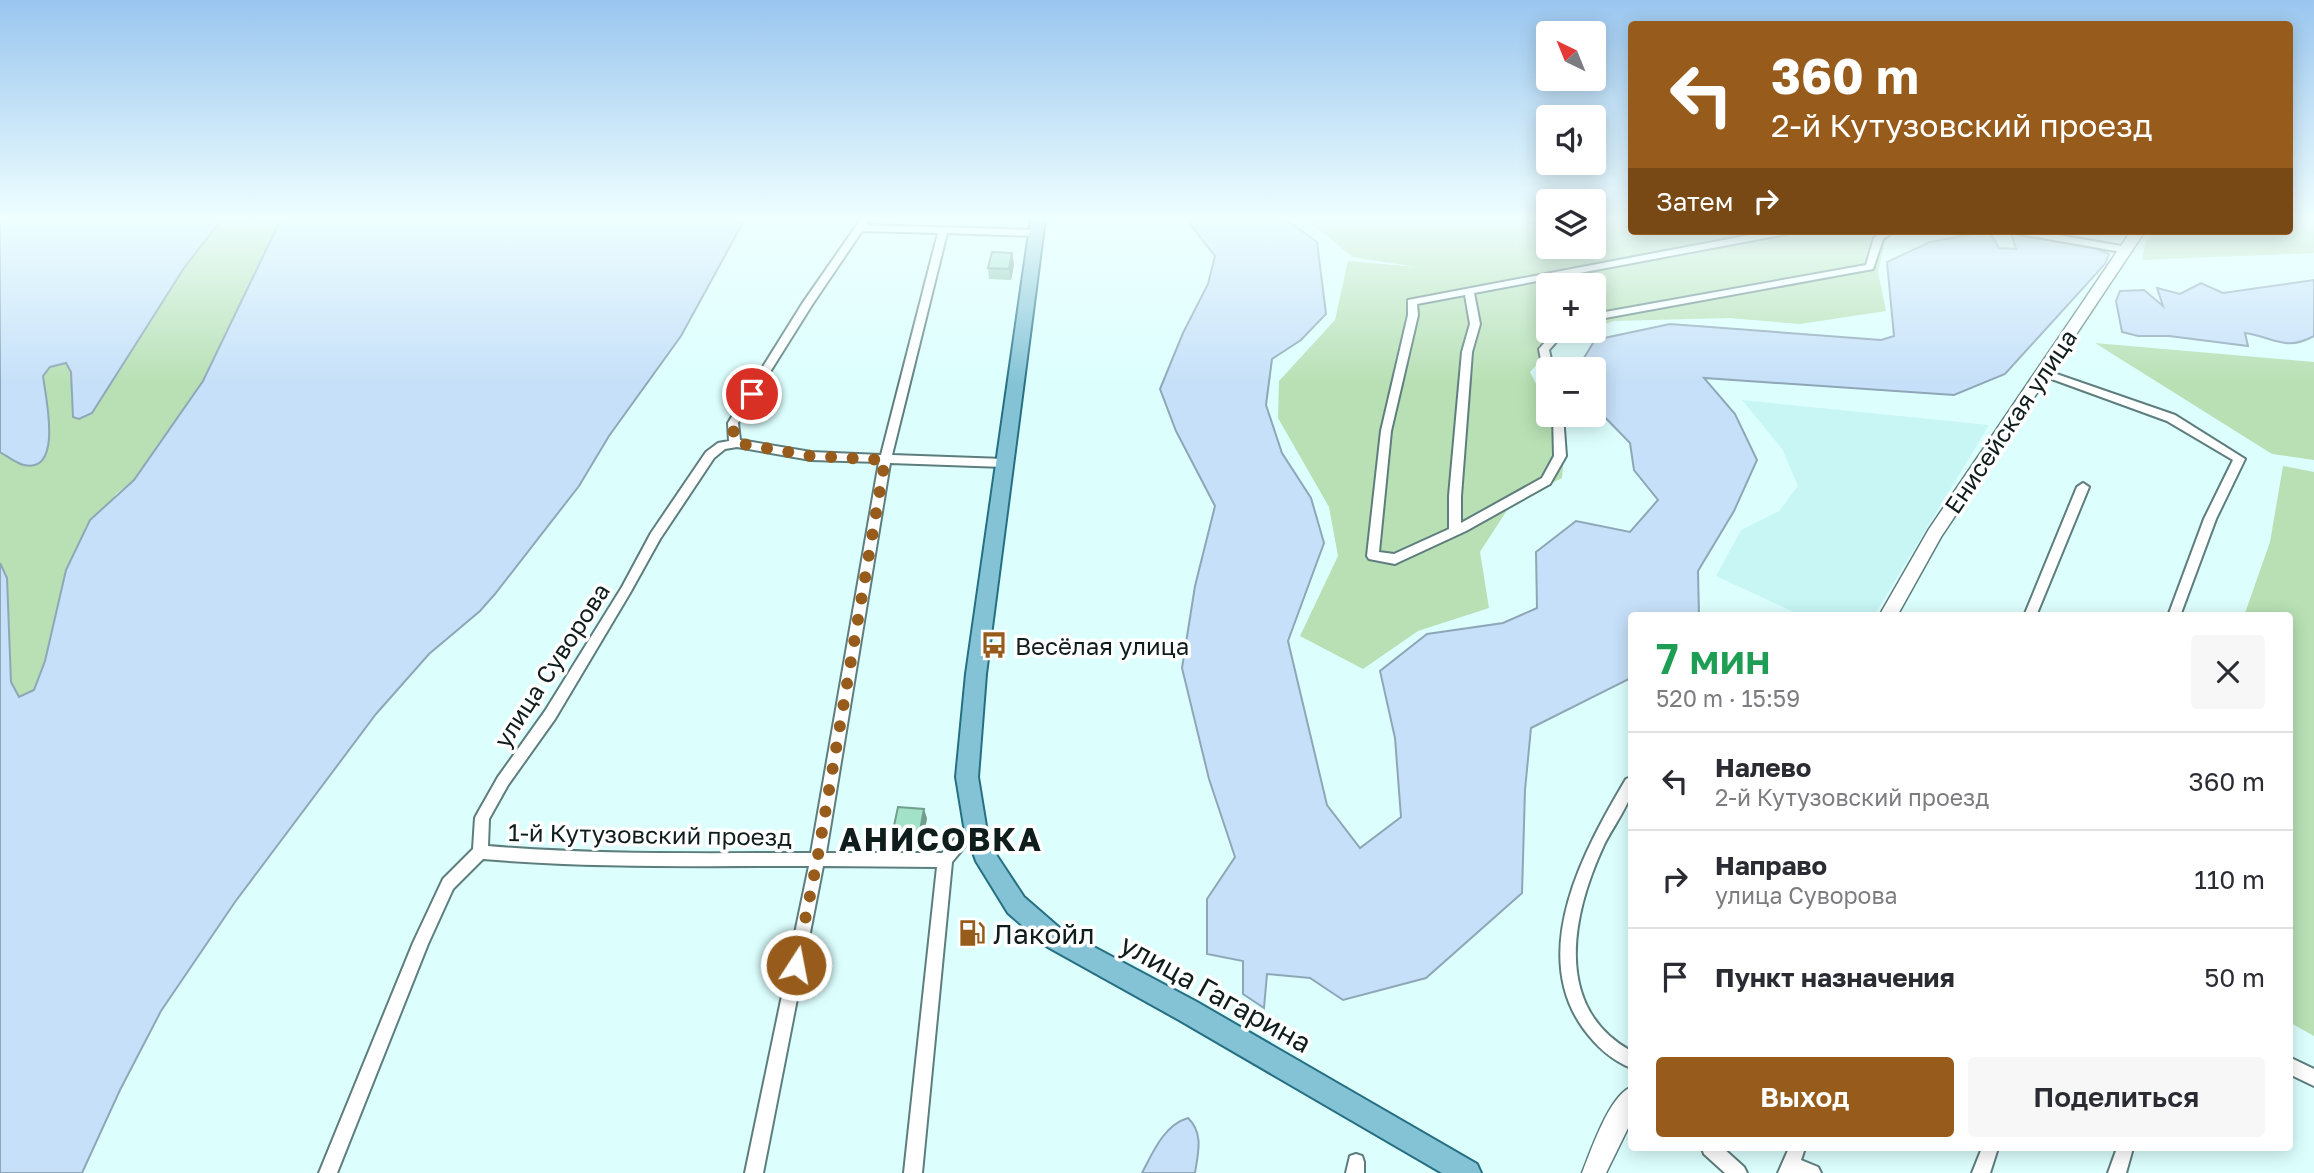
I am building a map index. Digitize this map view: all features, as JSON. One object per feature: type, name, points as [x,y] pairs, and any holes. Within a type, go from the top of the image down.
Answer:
[{"type":"main road","points":[[975,826],[967,777],[976,674],[1030,274]]},
{"type":"main road","name":"улица Гагарина","points":[[975,826],[987,861],[1016,905],[1054,938],[1188,1011],[1468,1173]]},
{"type":"street","points":[[828,274],[733,423],[734,440],[737,443],[811,456],[1004,463]]},
{"type":"street","points":[[754,1173],[817,861],[885,460],[932,274]]},
{"type":"street","points":[[1559,427],[1560,456],[1546,481],[1455,531],[1395,559],[1373,556],[1386,431],[1413,315],[1412,302],[1570,274]]},
{"type":"street","points":[[1606,315],[1833,274]]},
{"type":"street","name":"Енисейская улица","points":[[1892,612],[1935,533],[2110,274]]},
{"type":"street","points":[[1455,531],[1455,496],[1467,352],[1475,324],[1469,290]]},
{"type":"street","points":[[2042,372],[2172,418],[2239,459],[2210,519],[2175,612]]},
{"type":"street","name":"улица Суворова","points":[[480,852],[482,818],[503,781],[550,715],[626,590],[655,536],[710,455],[722,446],[737,443]]},
{"type":"street","points":[[2032,612],[2083,486]]},
{"type":"street","points":[[1628,788],[1611,816],[1584,874],[1566,957],[1579,1008],[1600,1040],[1628,1058]]},
{"type":"street","points":[[913,1173],[945,860],[975,826]]},
{"type":"street","points":[[328,1173],[421,943],[448,884],[480,852]]},
{"type":"street","name":"1-й Кутузовский проезд","points":[[480,852],[526,856],[817,861],[945,860]]},
{"type":"street","points":[[2293,1067],[2314,1078]]},
{"type":"street","points":[[1594,1173],[1610,1135],[1628,1104]]},
{"type":"street","points":[[1713,1151],[1738,1173]]},
{"type":"street","points":[[1981,1173],[1989,1151]]},
{"type":"street","points":[[2117,1173],[2124,1151]]},
{"type":"street","points":[[1791,1162],[1812,1173]]},
{"type":"shaded area","points":[[0,274],[180,274],[92,413],[79,419],[73,417],[71,372],[66,363],[50,367],[43,376],[49,431],[44,457],[36,464],[24,465],[0,452]]},
{"type":"shaded area","points":[[255,274],[715,274],[681,336],[609,436],[579,486],[480,611],[429,654],[376,714],[235,902],[161,1011],[120,1090],[82,1173],[0,1173],[0,563],[7,578],[11,682],[19,697],[34,690],[45,661],[66,570],[90,520],[134,480],[203,381]]},
{"type":"shaded area","points":[[1211,274],[1321,274],[1326,314],[1301,340],[1272,359],[1266,405],[1282,453],[1311,498],[1324,543],[1288,641],[1327,805],[1360,848],[1401,817],[1395,738],[1380,671],[1427,634],[1503,623],[1537,608],[1536,552],[1576,521],[1630,532],[1658,500],[1634,470],[1630,443],[1606,418],[1606,357],[1584,357],[1593,343],[1606,343],[1606,338],[1670,324],[1881,340],[1894,336],[1888,274],[2096,274],[2005,374],[1954,395],[1704,378],[1735,414],[1757,460],[1734,511],[1698,571],[1699,612],[1628,612],[1628,680],[1531,728],[1525,790],[1522,893],[1426,978],[1343,1000],[1310,978],[1267,974],[1264,1008],[1243,994],[1243,961],[1207,954],[1207,899],[1235,857],[1209,779],[1182,668],[1195,586],[1215,506],[1176,431],[1160,389]]},
{"type":"shaded area","points":[[2314,280],[2314,336],[2295,343],[2279,342],[2245,333],[2248,346],[2169,336],[2138,336],[2122,332],[2116,301],[2120,291],[2144,290],[2163,306],[2157,288],[2180,294],[2201,283],[2223,293]]},
{"type":"shaded area","points":[[1742,400],[1989,425],[1876,612],[1793,612],[1716,576],[1741,530],[1779,511],[1798,486],[1782,449]]},
{"type":"shaded area","points":[[1188,1118],[1198,1137],[1195,1173],[1142,1173],[1166,1133]]},
{"type":"green space","points":[[180,274],[255,274],[203,381],[134,480],[116,494],[66,570],[45,661],[34,690],[19,697],[11,682],[7,578],[0,563],[0,452],[25,465],[50,433],[43,376],[50,368],[66,363],[71,372],[71,399],[92,413]]},
{"type":"green space","points":[[1345,274],[1536,274],[1536,343],[1556,343],[1544,357],[1536,357],[1536,365],[1530,372],[1536,384],[1536,427],[1558,427],[1565,442],[1562,478],[1511,504],[1480,552],[1489,608],[1418,631],[1363,669],[1300,636],[1338,556],[1329,507],[1278,418],[1279,381],[1335,320]]},
{"type":"green space","points":[[1606,274],[1878,274],[1886,311],[1800,324],[1729,318],[1614,321],[1606,324]]},
{"type":"green space","points":[[2095,343],[2314,362],[2314,460],[2272,454]]},
{"type":"green space","points":[[2283,466],[2314,472],[2314,1036],[2293,1024],[2293,612],[2245,612],[2270,542]]},
{"type":"building","points":[[898,807],[924,809],[919,836],[892,835]]},
{"type":"place","name":"Весёлая улица","points":[[994,645]]},
{"type":"place","name":"Лакойл","points":[[972,933]]},
{"type":"district","name":"АНИСОВКА","points":[[941,839]]},
{"type":"route","points":[[752,394],[733,423],[734,440],[737,443],[811,456],[885,460],[817,861],[796,965]]}]
